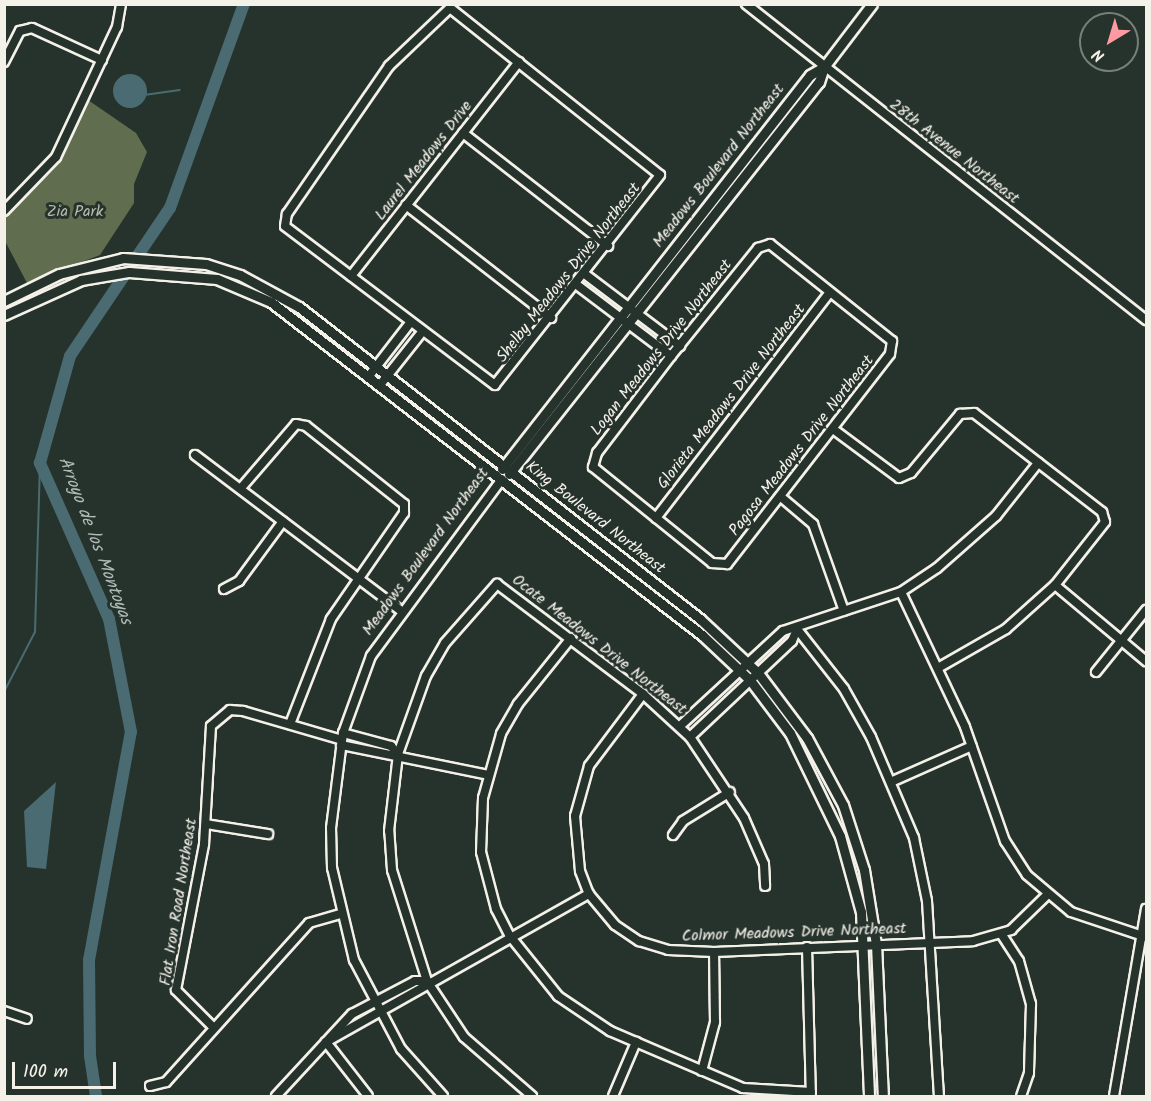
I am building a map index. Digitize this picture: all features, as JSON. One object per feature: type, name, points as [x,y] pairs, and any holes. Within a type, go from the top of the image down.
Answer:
[{"type":"street","points":[[4,211],[57,157],[102,60],[121,4]]},
{"type":"street","name":"28th Avenue Northeast","points":[[746,4],[1146,320]]},
{"type":"street","name":"Meadows Boulevard Northeast","points":[[443,1096],[416,1069],[379,1013],[340,914],[331,828],[342,739],[371,656],[400,610],[502,479],[512,472],[638,315],[819,82],[824,67],[872,4]]},
{"type":"street","points":[[380,385],[422,332],[285,226],[389,66],[450,8],[519,62]]},
{"type":"street","points":[[4,62],[20,32],[32,28],[102,60]]},
{"type":"street","name":"Laurel Meadows Drive","points":[[351,276],[519,62]]},
{"type":"street","name":"Shelby Meadows Drive Northeast","points":[[422,332],[495,385],[608,246],[660,176],[519,62]]},
{"type":"street","name":"Meadows Boulevard Northeast","points":[[502,479],[503,465],[627,306],[810,75],[824,67]]},
{"type":"street","points":[[463,134],[608,246]]},
{"type":"street","points":[[406,206],[551,318]]},
{"type":"street","name":"Logan Meadows Drive Northeast","points":[[656,518],[593,467],[597,453],[671,356],[758,248],[770,244],[831,292]]},
{"type":"street","name":"King Boulevard Northeast","points":[[4,301],[59,274],[135,258],[154,258],[240,275],[299,307],[512,472],[748,663],[807,738],[843,805],[864,870],[876,944],[883,1096]]},
{"type":"street","name":"King Boulevard Northeast","points":[[4,315],[51,291],[121,273],[146,272],[217,279],[271,302],[702,635],[750,680],[790,733],[827,801],[861,912],[869,1096]]},
{"type":"street","points":[[585,275],[680,346]]},
{"type":"street","points":[[577,285],[671,356]]},
{"type":"street","name":"Pagosa Meadows Drive Northeast","points":[[656,518],[712,563],[727,564],[833,429],[890,354],[892,341],[831,292]]},
{"type":"street","name":"Glorieta Meadows Drive Northeast","points":[[656,518],[831,292]]},
{"type":"street","points":[[369,376],[410,323]]},
{"type":"street","points":[[833,429],[899,478],[911,473],[960,414],[974,413],[1102,512],[1105,522],[1055,585],[1006,629],[938,668]]},
{"type":"street","points":[[241,488],[296,424],[306,426],[397,495],[404,513],[356,579],[331,619],[290,724]]},
{"type":"street","points":[[195,455],[241,488],[356,579],[400,610]]},
{"type":"street","points":[[680,726],[783,631],[902,592],[968,544],[1038,463]]},
{"type":"street","points":[[780,497],[813,524],[844,611]]},
{"type":"street","points":[[224,589],[239,580],[283,521]]},
{"type":"street","name":"Ocate Meadows Drive Northeast","points":[[398,754],[431,668],[497,584],[643,694],[690,737],[730,792],[764,864],[765,886]]},
{"type":"street","points":[[1055,585],[1146,661]]},
{"type":"street","points":[[902,592],[972,746],[1005,841],[1047,895],[1071,912],[1142,936]]},
{"type":"street","points":[[1096,672],[1146,610]]},
{"type":"street","points":[[690,737],[758,673],[797,628]]},
{"type":"street","points":[[797,628],[844,689],[893,781],[914,838],[930,943],[939,1096]]},
{"type":"street","points":[[571,638],[518,704],[488,775],[481,852],[496,909],[510,936],[558,996],[636,1042],[702,1071],[767,1093],[811,1094],[807,947]]},
{"type":"street","name":"Colmor Meadows Drive Northeast","points":[[643,694],[600,750],[580,786],[575,844],[589,894],[615,925],[639,941],[668,950],[714,951],[930,943],[1002,935]]},
{"type":"street","name":"Flat Iron Road Northeast","points":[[214,1028],[176,990],[206,824],[210,726],[230,710],[342,739]]},
{"type":"street","points":[[342,739],[387,758],[398,754],[488,775]]},
{"type":"street","points":[[342,739],[392,746],[398,754],[389,831],[392,870],[427,981],[464,1037],[532,1096]]},
{"type":"street","points":[[893,781],[972,746]]},
{"type":"street","points":[[673,835],[683,821],[730,792]]},
{"type":"street","points":[[206,824],[268,834]]},
{"type":"street","points":[[276,1096],[352,1014],[414,981],[427,981],[589,894]]},
{"type":"street","points":[[1021,1096],[1029,1073],[1031,1004],[1019,961],[1002,935],[1047,895]]},
{"type":"street","points":[[1114,1096],[1146,909]]},
{"type":"street","points":[[150,1086],[166,1082],[309,923],[340,914]]},
{"type":"street","points":[[702,1071],[716,1022],[714,951]]},
{"type":"street","points":[[326,1041],[420,992],[427,981]]},
{"type":"street","points":[[4,1011],[27,1019]]},
{"type":"street","points":[[326,1041],[368,1096]]},
{"type":"street","points":[[613,1096],[636,1042]]},
{"type":"green space","name":"Zia Park","points":[[88,100],[136,133],[147,152],[134,184],[134,203],[100,255],[27,283],[5,241],[5,217],[53,170]]},
{"type":"water","points":[[130,74],[142,79],[147,91],[142,103],[130,108],[118,103],[113,91],[118,79]]},
{"type":"water","points":[[56,782],[46,869],[27,867],[24,811]]},
{"type":"waterway","name":"Arroyo de los Montoyas","points":[[96,1096],[90,1056],[89,960],[131,732],[109,619],[40,463],[70,356],[170,208],[244,4]]},
{"type":"waterway","points":[[144,95],[180,90]]},
{"type":"waterway","points":[[4,692],[35,632],[40,463]]}]
